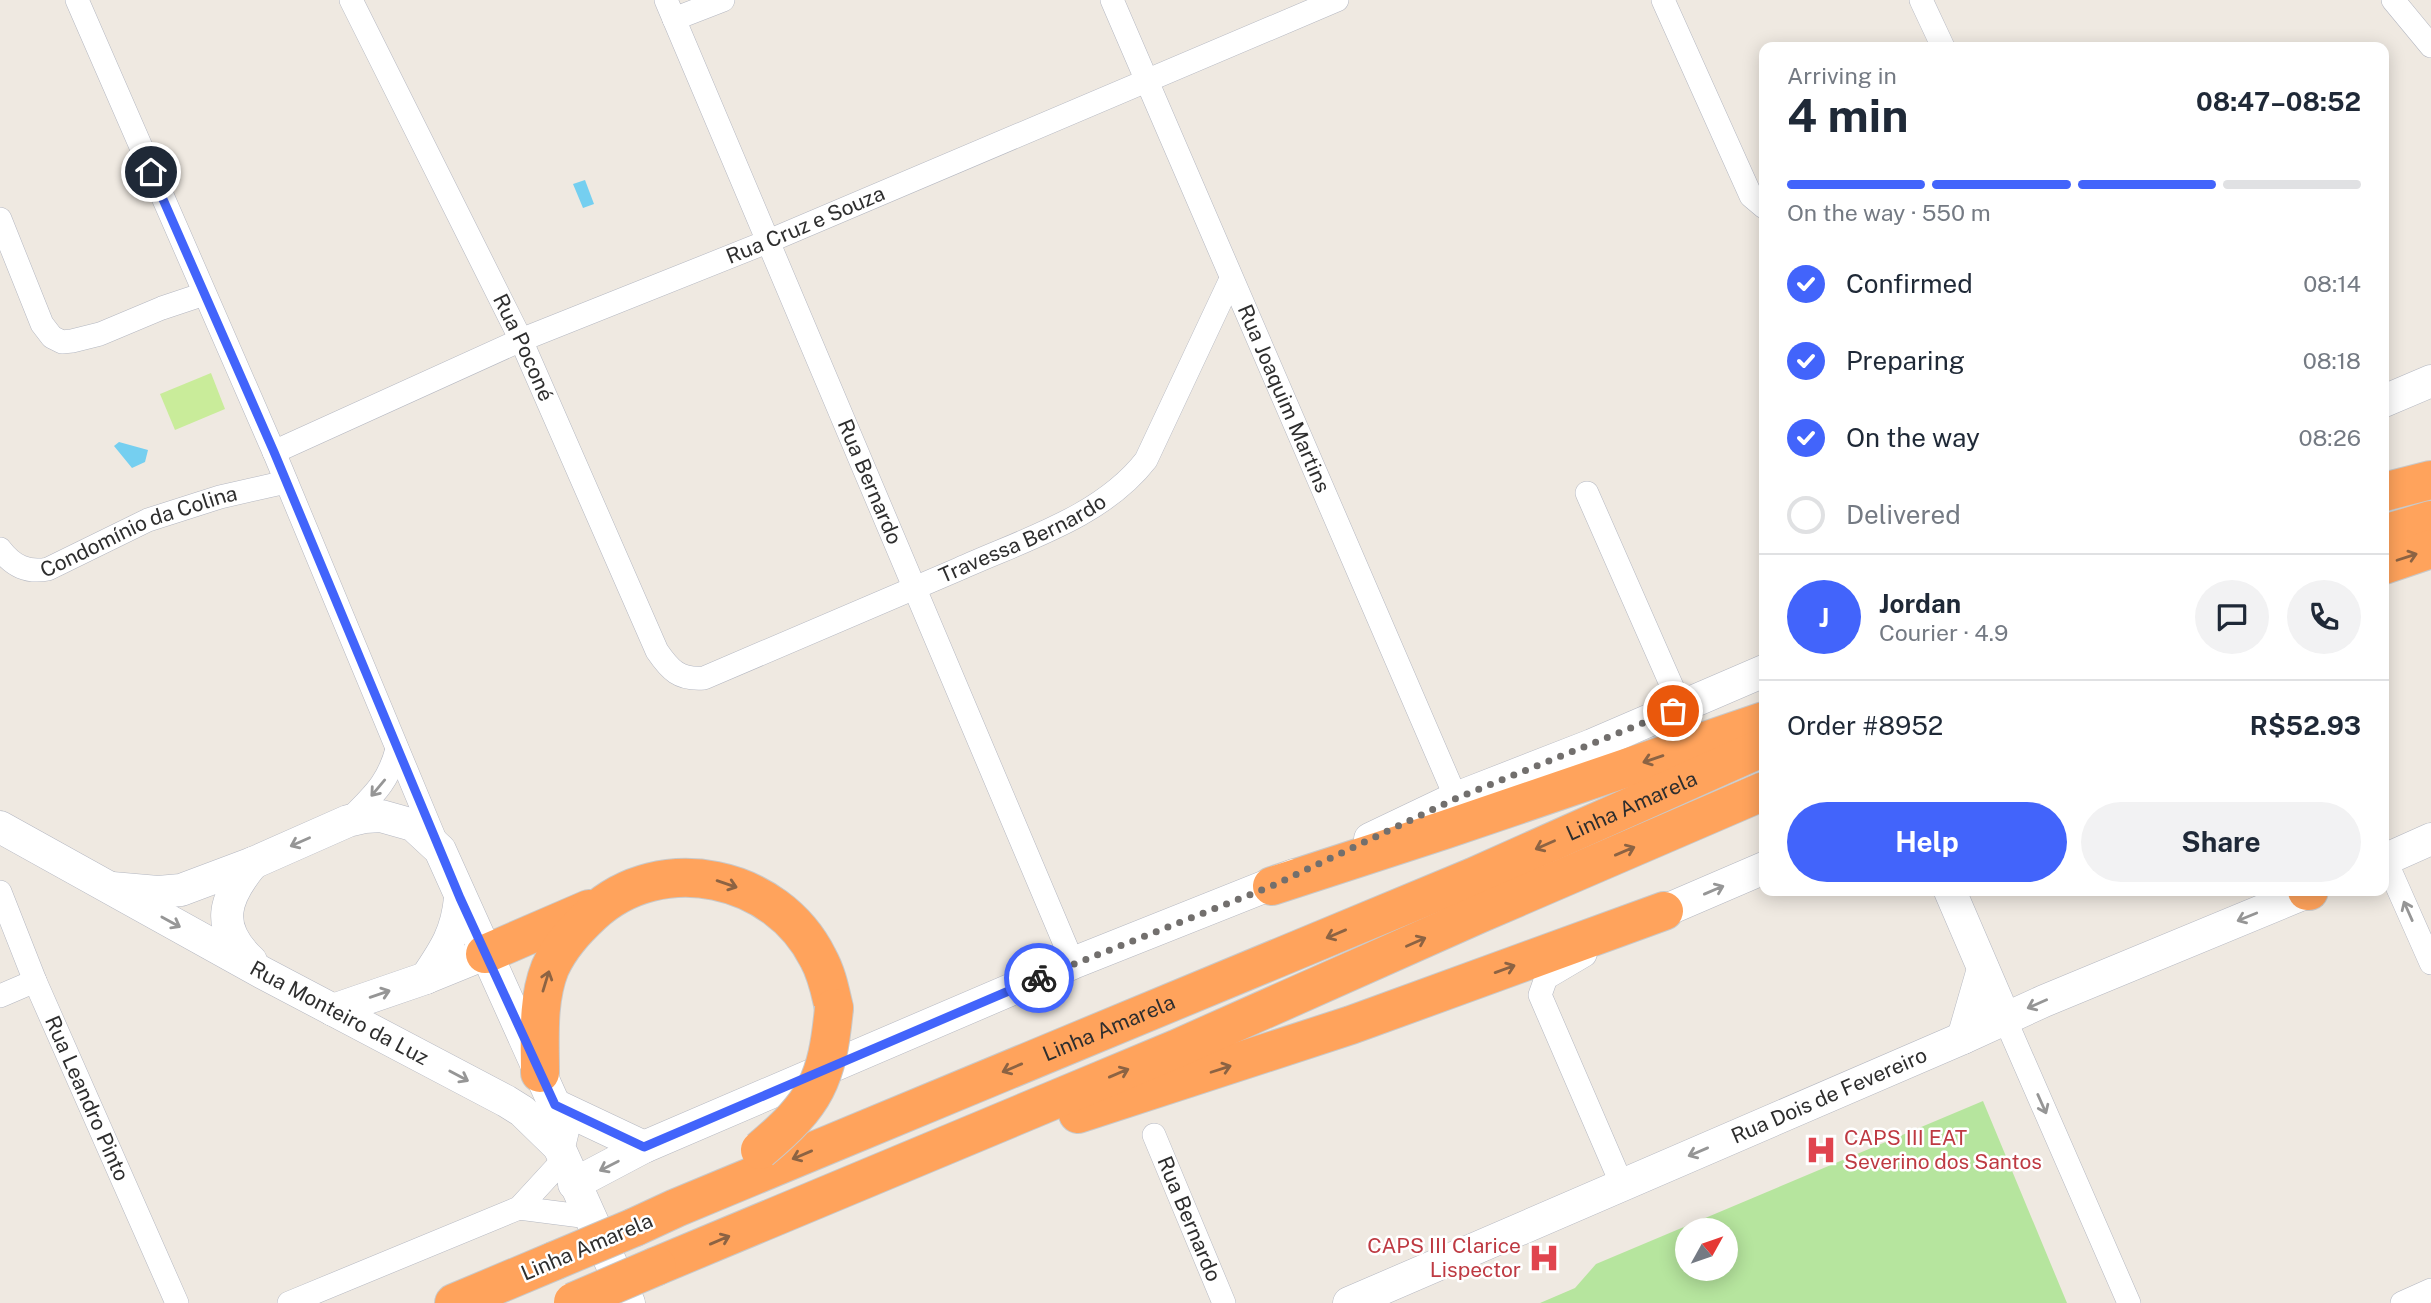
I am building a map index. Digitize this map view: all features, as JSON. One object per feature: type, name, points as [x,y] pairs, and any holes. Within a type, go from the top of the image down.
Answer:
[{"type":"highway","points":[[2389,491],[2431,480]]},
{"type":"highway","points":[[2389,533],[2431,520]]},
{"type":"highway","points":[[2389,563],[2431,549]]},
{"type":"highway","points":[[1272,886],[1759,722]]},
{"type":"highway","name":"Linha Amarela","points":[[454,1303],[676,1208],[1474,877],[1759,749]]},
{"type":"highway","name":"Linha Amarela","points":[[572,1302],[1176,1049],[1759,793]]},
{"type":"highway","points":[[485,954],[648,882],[672,877],[719,880],[747,891],[777,909],[799,929],[817,955],[827,979],[834,1008],[831,1042],[814,1093],[800,1114],[760,1150],[676,1208]]},
{"type":"highway","points":[[547,1089],[540,1014],[544,986],[558,953],[573,932],[605,903]]},
{"type":"highway","points":[[897,1165],[1090,1110],[1217,1070],[1352,1025],[1664,911]]},
{"type":"street","points":[[77,0],[274,452],[460,898],[564,1126],[565,1163],[629,1303]]},
{"type":"street","name":"Rua Poconé","points":[[351,0],[521,340],[657,651],[667,666],[679,674],[688,679],[704,678]]},
{"type":"street","points":[[670,10],[723,0]]},
{"type":"street","name":"Rua Joaquim Martins","points":[[1112,0],[1457,798]]},
{"type":"street","name":"Rua Cruz e Souza","points":[[274,452],[521,340],[769,241],[1337,0]]},
{"type":"street","points":[[1663,0],[1751,197],[1759,203]]},
{"type":"street","points":[[1921,0],[1941,42]]},
{"type":"street","points":[[2393,0],[2431,47]]},
{"type":"street","name":"Rua Bernardo","points":[[670,10],[1073,963]]},
{"type":"street","points":[[0,219],[42,324],[51,337],[62,342],[100,334],[204,294]]},
{"type":"street","name":"Travessa Bernardo","points":[[704,678],[1070,520],[1117,490],[1146,460],[1231,279]]},
{"type":"street","points":[[2389,399],[2431,381]]},
{"type":"street","name":"Condomínio da Colina","points":[[0,549],[16,566],[38,571],[48,569],[148,520],[220,497],[286,482]]},
{"type":"street","points":[[1587,493],[1681,707]]},
{"type":"street","points":[[289,1303],[519,1208],[565,1163],[644,1147],[1073,963],[1272,886],[1457,798],[1759,673]]},
{"type":"street","points":[[348,821],[384,782],[391,771],[397,749]]},
{"type":"street","name":"Rua Monteiro da Luz","points":[[112,888],[158,892],[181,890],[253,863],[348,821],[373,816],[396,819],[413,825],[440,850]]},
{"type":"street","name":"Rua Monteiro da Luz","points":[[4,837],[112,888],[263,973],[514,1105],[534,1121],[565,1163]]},
{"type":"street","points":[[2389,858],[2431,839]]},
{"type":"street","points":[[253,863],[232,892],[228,907],[228,924],[230,936],[237,948],[263,973]]},
{"type":"street","points":[[1622,1185],[1543,1006],[1540,995],[1542,987],[1552,974],[1664,911],[1759,870]]},
{"type":"street","points":[[2389,871],[2431,963]]},
{"type":"street","name":"Rua Leandro Pinto","points":[[0,892],[35,981],[177,1303]]},
{"type":"street","points":[[1952,896],[2129,1303]]},
{"type":"street","name":"Rua Dois de Fevereiro","points":[[1349,1303],[2005,1019],[2297,896]]},
{"type":"street","points":[[426,978],[450,943],[458,918],[460,898]]},
{"type":"street","points":[[333,1010],[426,978],[485,954]]},
{"type":"street","points":[[1963,1038],[1983,968]]},
{"type":"street","points":[[0,996],[35,981]]},
{"type":"street","points":[[547,1089],[644,1147]]},
{"type":"street","name":"Rua Bernardo","points":[[1154,1135],[1224,1303]]},
{"type":"street","points":[[519,1208],[589,1217]]},
{"type":"street","points":[[2402,1303],[2431,1290]]},
{"type":"green space","points":[[211,373],[225,409],[175,430],[160,394]]},
{"type":"green space","points":[[1983,1101],[2067,1303],[1540,1303],[1575,1288],[1596,1264],[1675,1231],[1675,1281],[1738,1281],[1738,1218],[1705,1218]]},
{"type":"water","points":[[585,180],[594,204],[583,208],[573,184]]},
{"type":"water","points":[[119,442],[148,450],[145,462],[132,468],[114,446]]},
{"type":"way so far","points":[[1039,978],[1272,886],[1457,798],[1673,711]]},
{"type":"place","name":"CAPS III EAT Severino dos Santos","points":[[1821,1150]]},
{"type":"place","name":"CAPS III Clarice Lispector","points":[[1544,1258]]},
{"type":"route","points":[[151,172],[274,452],[460,898],[555,1105],[644,1147],[1039,978]]}]
